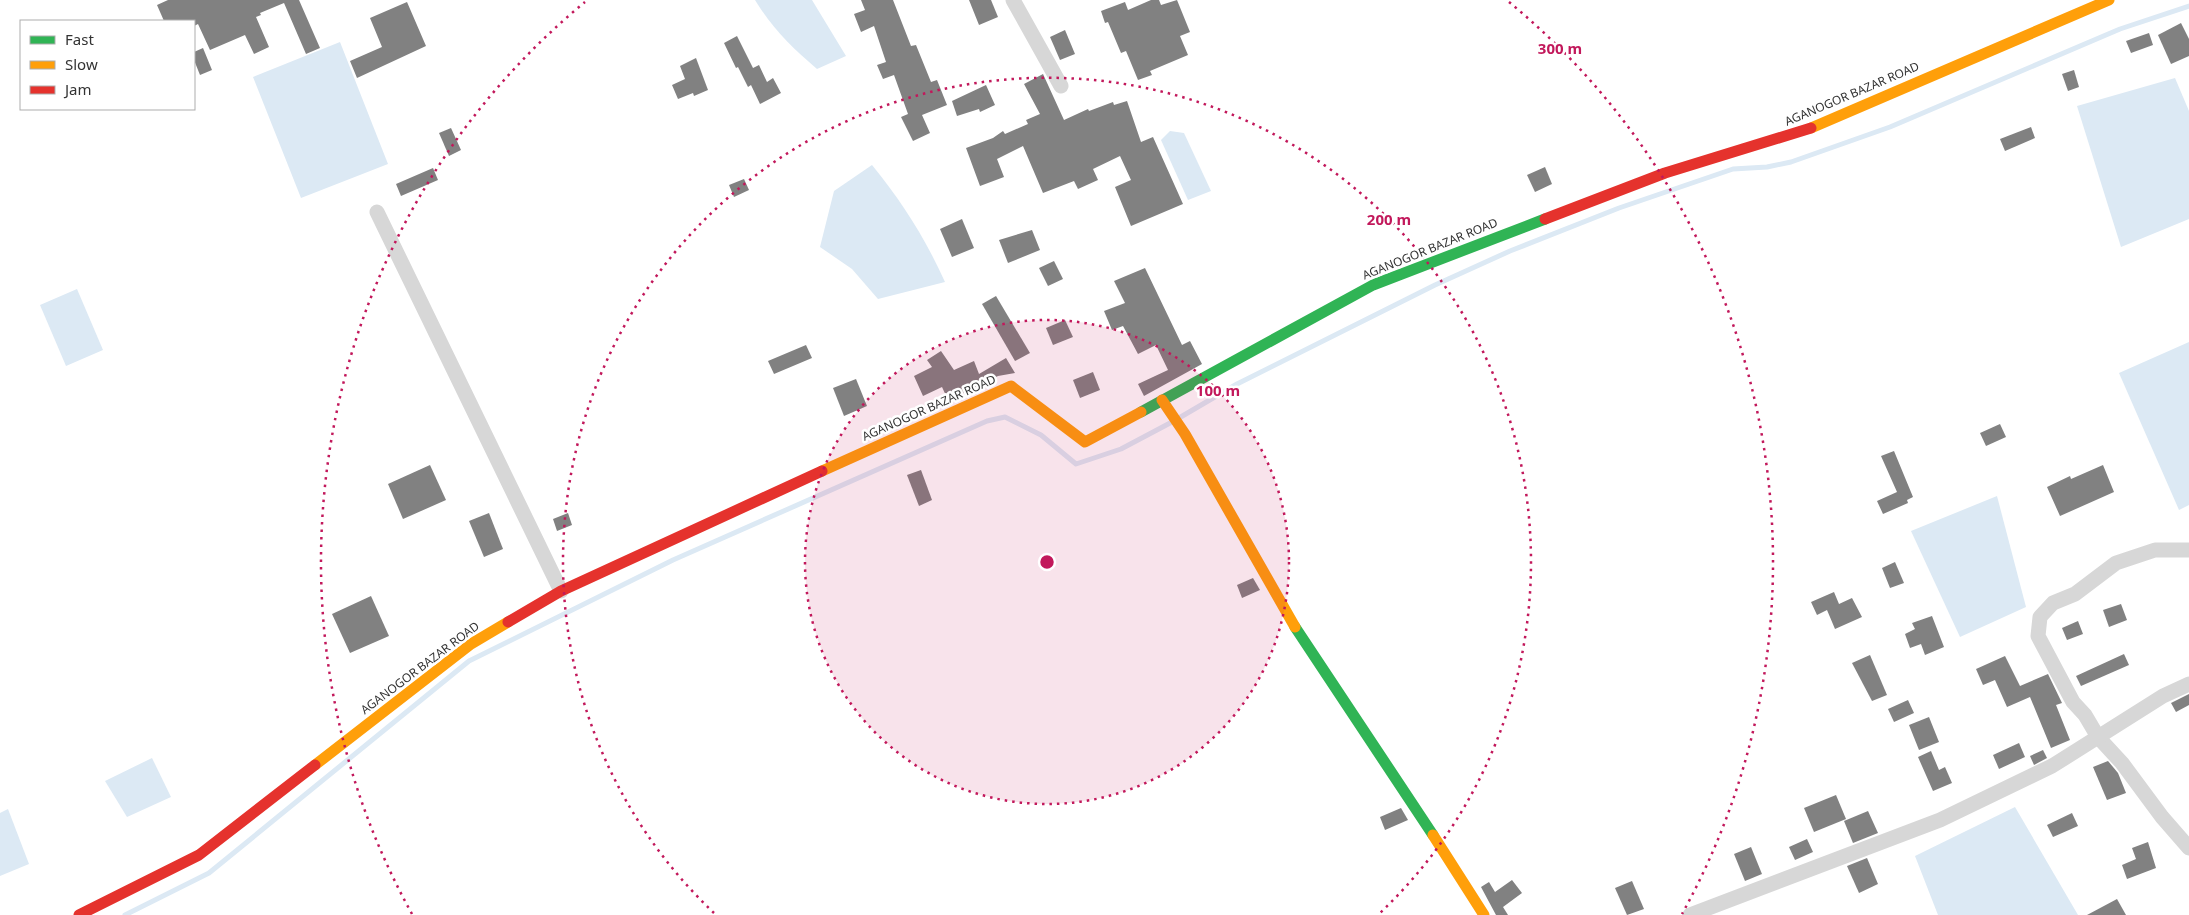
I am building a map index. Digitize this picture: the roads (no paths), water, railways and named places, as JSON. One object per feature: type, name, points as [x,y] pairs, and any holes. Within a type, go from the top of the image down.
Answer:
[{"type":"street","points":[[1013,0],[1061,86]]},
{"type":"street","name":"AGANOGOR BAZAR ROAD","points":[[79,915],[199,855],[471,644],[562,591],[725,514],[1011,386],[1085,442],[1373,285],[1665,173],[1800,133],[2105,0]]},
{"type":"street","points":[[377,212],[562,591]]},
{"type":"street","points":[[1162,400],[1185,434],[1292,622],[1386,762],[1484,915]]},
{"type":"street","points":[[2189,550],[2155,550],[2116,564],[2075,594],[2053,603],[2040,617],[2038,636],[2044,651],[2073,702],[2085,715],[2098,737],[2122,763],[2162,817],[2189,848]]},
{"type":"street","points":[[1690,915],[1940,820],[2052,766],[2162,696],[2189,684]]},
{"type":"waterway","points":[[1179,418],[1237,384],[1435,285],[1510,251],[1619,208],[1733,169],[1767,167],[1791,162],[1890,127],[2120,29],[2189,6]]},
{"type":"waterway","points":[[125,915],[209,873],[469,661],[673,560],[987,421],[1005,417],[1041,435],[1076,464],[1121,449],[1172,422]]}]
